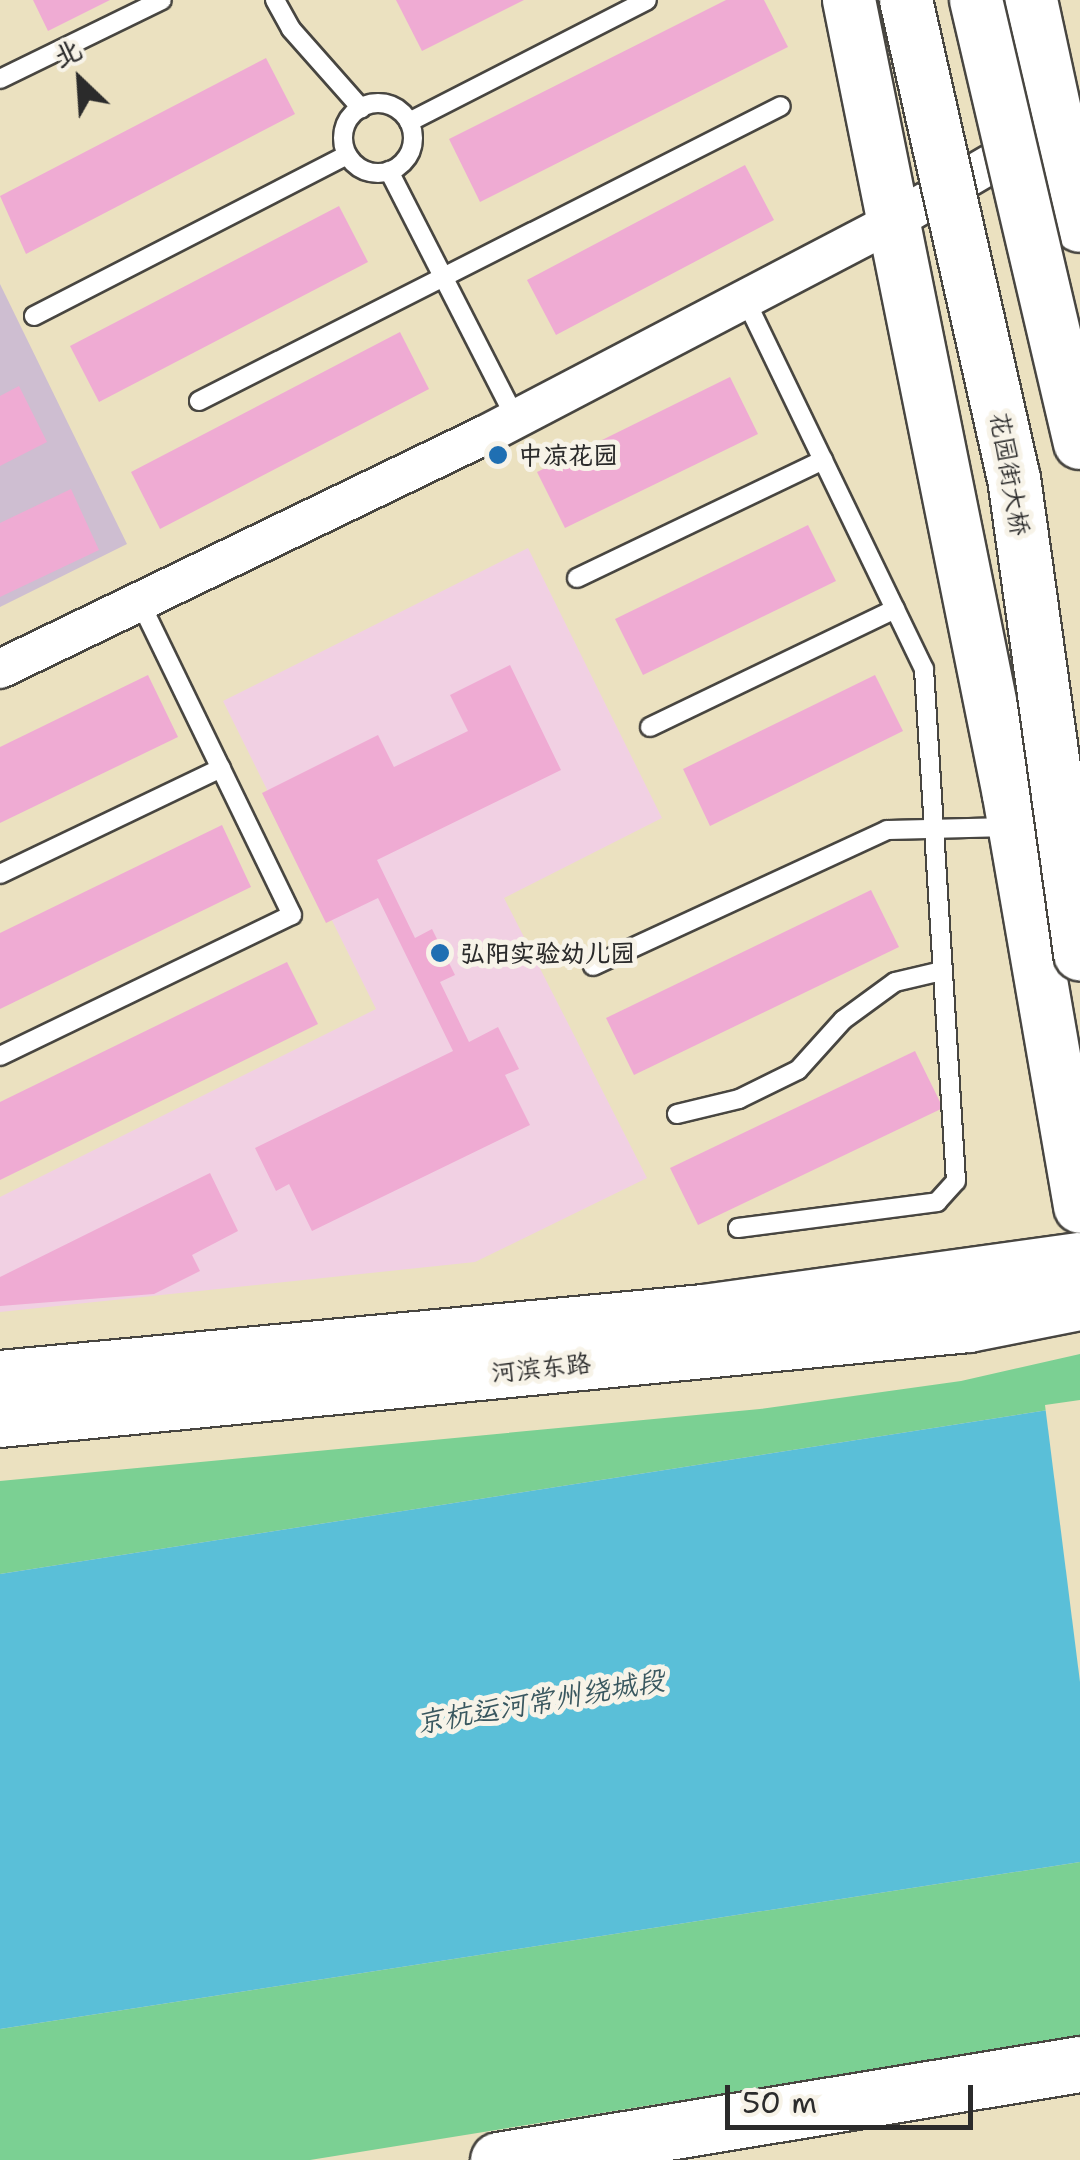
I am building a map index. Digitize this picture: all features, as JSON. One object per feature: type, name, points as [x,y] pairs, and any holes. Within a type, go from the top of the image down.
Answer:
[{"type":"highway","points":[[498,2160],[1080,2064]]},
{"type":"main road","points":[[849,0],[890,223],[1015,828],[1080,1208]]},
{"type":"main road","name":"花园街大桥","points":[[906,0],[1014,478],[1080,954]]},
{"type":"main road","points":[[976,0],[1080,443]]},
{"type":"main road","points":[[1030,0],[1071,117],[1080,226]]},
{"type":"main road","name":"河滨东路","points":[[0,1377],[704,1311],[1080,1259]]},
{"type":"main road","name":"河滨东路","points":[[0,1421],[969,1326],[1080,1304]]},
{"type":"street","points":[[0,669],[516,419],[890,223],[1071,117]]},
{"type":"lane","points":[[0,79],[162,0]]},
{"type":"lane","points":[[298,0],[278,4],[361,108]]},
{"type":"lane","points":[[409,122],[646,0]]},
{"type":"lane","points":[[382,104],[409,122],[412,146],[389,171],[365,171],[347,155],[343,134],[361,108],[382,104]]},
{"type":"lane","points":[[199,401],[780,106]]},
{"type":"lane","points":[[34,316],[347,155]]},
{"type":"lane","points":[[389,171],[516,419]]},
{"type":"lane","points":[[738,1228],[938,1202],[956,1181],[924,669],[745,299]]},
{"type":"lane","points":[[577,578],[823,460]]},
{"type":"lane","points":[[0,1056],[292,915],[140,602]]},
{"type":"lane","points":[[650,727],[895,608]]},
{"type":"lane","points":[[0,874],[221,768]]},
{"type":"lane","points":[[593,966],[888,830],[1015,828]]},
{"type":"lane","points":[[677,1114],[739,1099],[798,1070],[843,1020],[896,982],[942,971]]},
{"type":"shaded area","points":[[0,284],[127,544],[0,607]]},
{"type":"shaded area","name":"弘阳实验幼儿园","points":[[528,548],[662,818],[504,898],[647,1178],[475,1262],[0,1312],[0,1197],[376,1009],[223,701]]},
{"type":"green space","points":[[1080,1354],[1080,1405],[0,1574],[0,1481],[760,1409],[961,1381]]},
{"type":"green space","points":[[1080,1862],[1080,2036],[310,2160],[0,2160],[0,2029]]},
{"type":"water","name":"京杭运河常州绕城段","points":[[1080,1405],[1080,1862],[0,2029],[0,1574]]},
{"type":"pier","points":[[1080,1400],[1080,1682],[1045,1405]]},
{"type":"building","points":[[33,0],[110,0],[48,31]]},
{"type":"building","points":[[396,0],[524,0],[422,51]]},
{"type":"building","points":[[726,0],[764,0],[788,47],[480,202],[449,139]]},
{"type":"building","points":[[266,58],[295,114],[26,254],[0,196]]},
{"type":"building","points":[[745,165],[774,220],[556,335],[527,280]]},
{"type":"building","points":[[339,206],[368,262],[99,402],[70,346]]},
{"type":"building","points":[[400,332],[429,389],[160,529],[131,472]]},
{"type":"building","points":[[730,377],[758,434],[565,528],[537,472]]},
{"type":"building","points":[[19,386],[47,442],[0,466],[0,396]]},
{"type":"building","points":[[71,489],[99,550],[0,597],[0,523]]},
{"type":"building","points":[[808,525],[836,581],[643,675],[615,619]]},
{"type":"building","points":[[510,665],[561,770],[377,860],[415,938],[432,929],[455,975],[440,982],[469,1042],[498,1027],[519,1069],[505,1075],[530,1125],[312,1231],[289,1184],[276,1191],[255,1148],[453,1051],[378,898],[326,923],[262,793],[378,735],[394,767],[468,731],[450,695]]},
{"type":"building","points":[[148,675],[178,737],[0,823],[0,747]]},
{"type":"building","points":[[875,675],[903,731],[710,826],[683,769]]},
{"type":"building","points":[[222,825],[251,887],[0,1009],[0,933]]},
{"type":"building","points":[[871,890],[899,947],[634,1075],[606,1018]]},
{"type":"building","points":[[287,962],[318,1024],[0,1180],[0,1102]]},
{"type":"building","points":[[915,1051],[943,1108],[698,1225],[670,1168]]},
{"type":"building","points":[[210,1173],[238,1231],[192,1255],[200,1271],[154,1294],[0,1306],[0,1277]]},
{"type":"place","name":"中凉花园","points":[[498,455]]},
{"type":"place","name":"弘阳实验幼儿园","points":[[440,953]]}]
